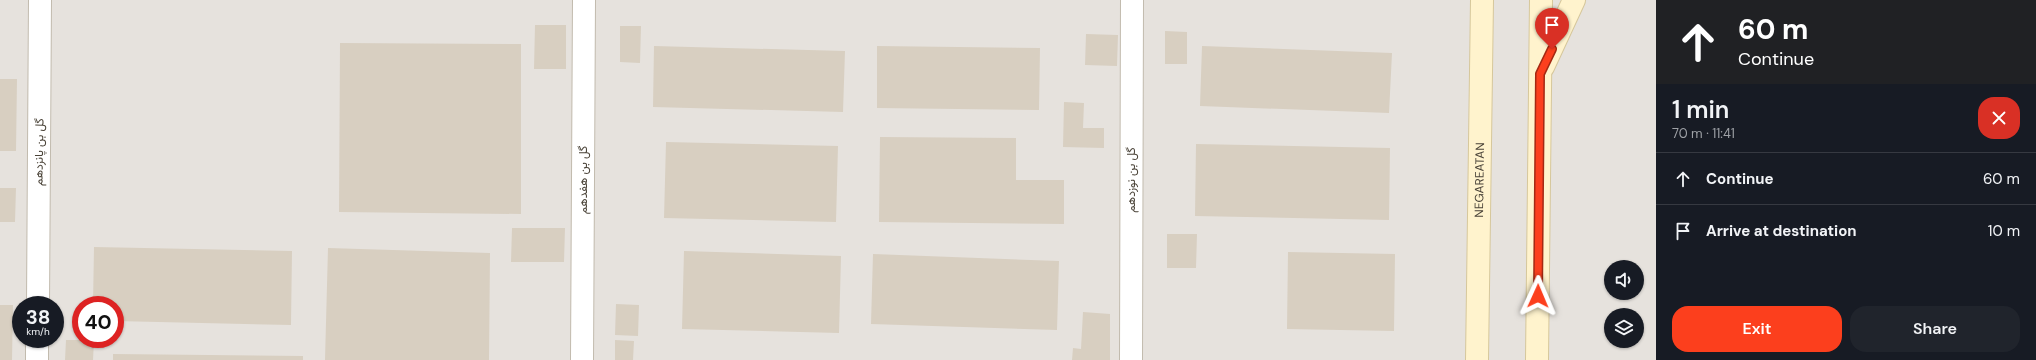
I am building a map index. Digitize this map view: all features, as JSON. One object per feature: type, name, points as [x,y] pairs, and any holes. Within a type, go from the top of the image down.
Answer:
[{"type":"street","name":"گل بن پانزدهم","points":[[38,296],[40,0]]},
{"type":"street","name":"گل بن هفدهم","points":[[582,360],[584,0]]},
{"type":"street","name":"گل بن نوزدهم","points":[[1131,360],[1132,0]]},
{"type":"street","name":"NEGAREATAN","points":[[1477,360],[1482,0]]},
{"type":"street","points":[[1537,360],[1541,0]]},
{"type":"street","points":[[1540,74],[1574,0]]},
{"type":"street","points":[[37,348],[37,360]]},
{"type":"shaded area","points":[[0,0],[1656,0],[1656,360],[0,360]]},
{"type":"building","points":[[535,25],[566,25],[566,69],[534,69]]},
{"type":"building","points":[[620,26],[641,26],[640,63],[620,62]]},
{"type":"building","points":[[1165,31],[1187,32],[1187,64],[1165,64]]},
{"type":"building","points":[[1086,34],[1118,35],[1117,66],[1085,65]]},
{"type":"building","points":[[340,43],[521,44],[521,214],[339,212]]},
{"type":"building","points":[[654,46],[845,51],[843,112],[653,107]]},
{"type":"building","points":[[877,46],[1040,48],[1039,110],[877,108]]},
{"type":"building","points":[[1202,46],[1392,53],[1389,113],[1200,106]]},
{"type":"building","points":[[0,79],[17,79],[16,151],[0,151]]},
{"type":"building","points":[[1064,102],[1084,103],[1083,128],[1104,128],[1104,148],[1063,147]]},
{"type":"building","points":[[880,137],[1016,138],[1016,180],[1064,180],[1064,224],[879,222]]},
{"type":"building","points":[[666,142],[838,146],[836,222],[664,218]]},
{"type":"building","points":[[1196,144],[1390,148],[1389,220],[1195,216]]},
{"type":"building","points":[[0,188],[16,188],[15,222],[0,222]]},
{"type":"building","points":[[512,228],[565,228],[564,262],[511,262]]},
{"type":"building","points":[[1167,234],[1197,234],[1196,268],[1167,268]]},
{"type":"building","points":[[94,247],[292,251],[291,325],[124,321],[124,296],[93,296]]},
{"type":"building","points":[[328,248],[490,253],[489,360],[325,360]]},
{"type":"building","points":[[684,251],[841,256],[839,333],[682,329]]},
{"type":"building","points":[[1288,252],[1395,254],[1394,331],[1287,329]]},
{"type":"building","points":[[873,254],[1059,261],[1057,330],[871,324]]},
{"type":"building","points":[[616,304],[639,305],[638,336],[615,335]]},
{"type":"building","points":[[0,305],[12,305],[12,360],[0,360]]},
{"type":"building","points":[[1083,312],[1110,314],[1110,360],[1072,360],[1073,348],[1081,349]]},
{"type":"building","points":[[66,340],[72,340],[72,348],[94,348],[93,360],[65,360]]},
{"type":"building","points":[[615,340],[634,341],[633,360],[615,360]]},
{"type":"building","points":[[113,354],[303,356],[303,360],[113,360]]},
{"type":"route","points":[[1538,296],[1540,74],[1552,49]]}]
